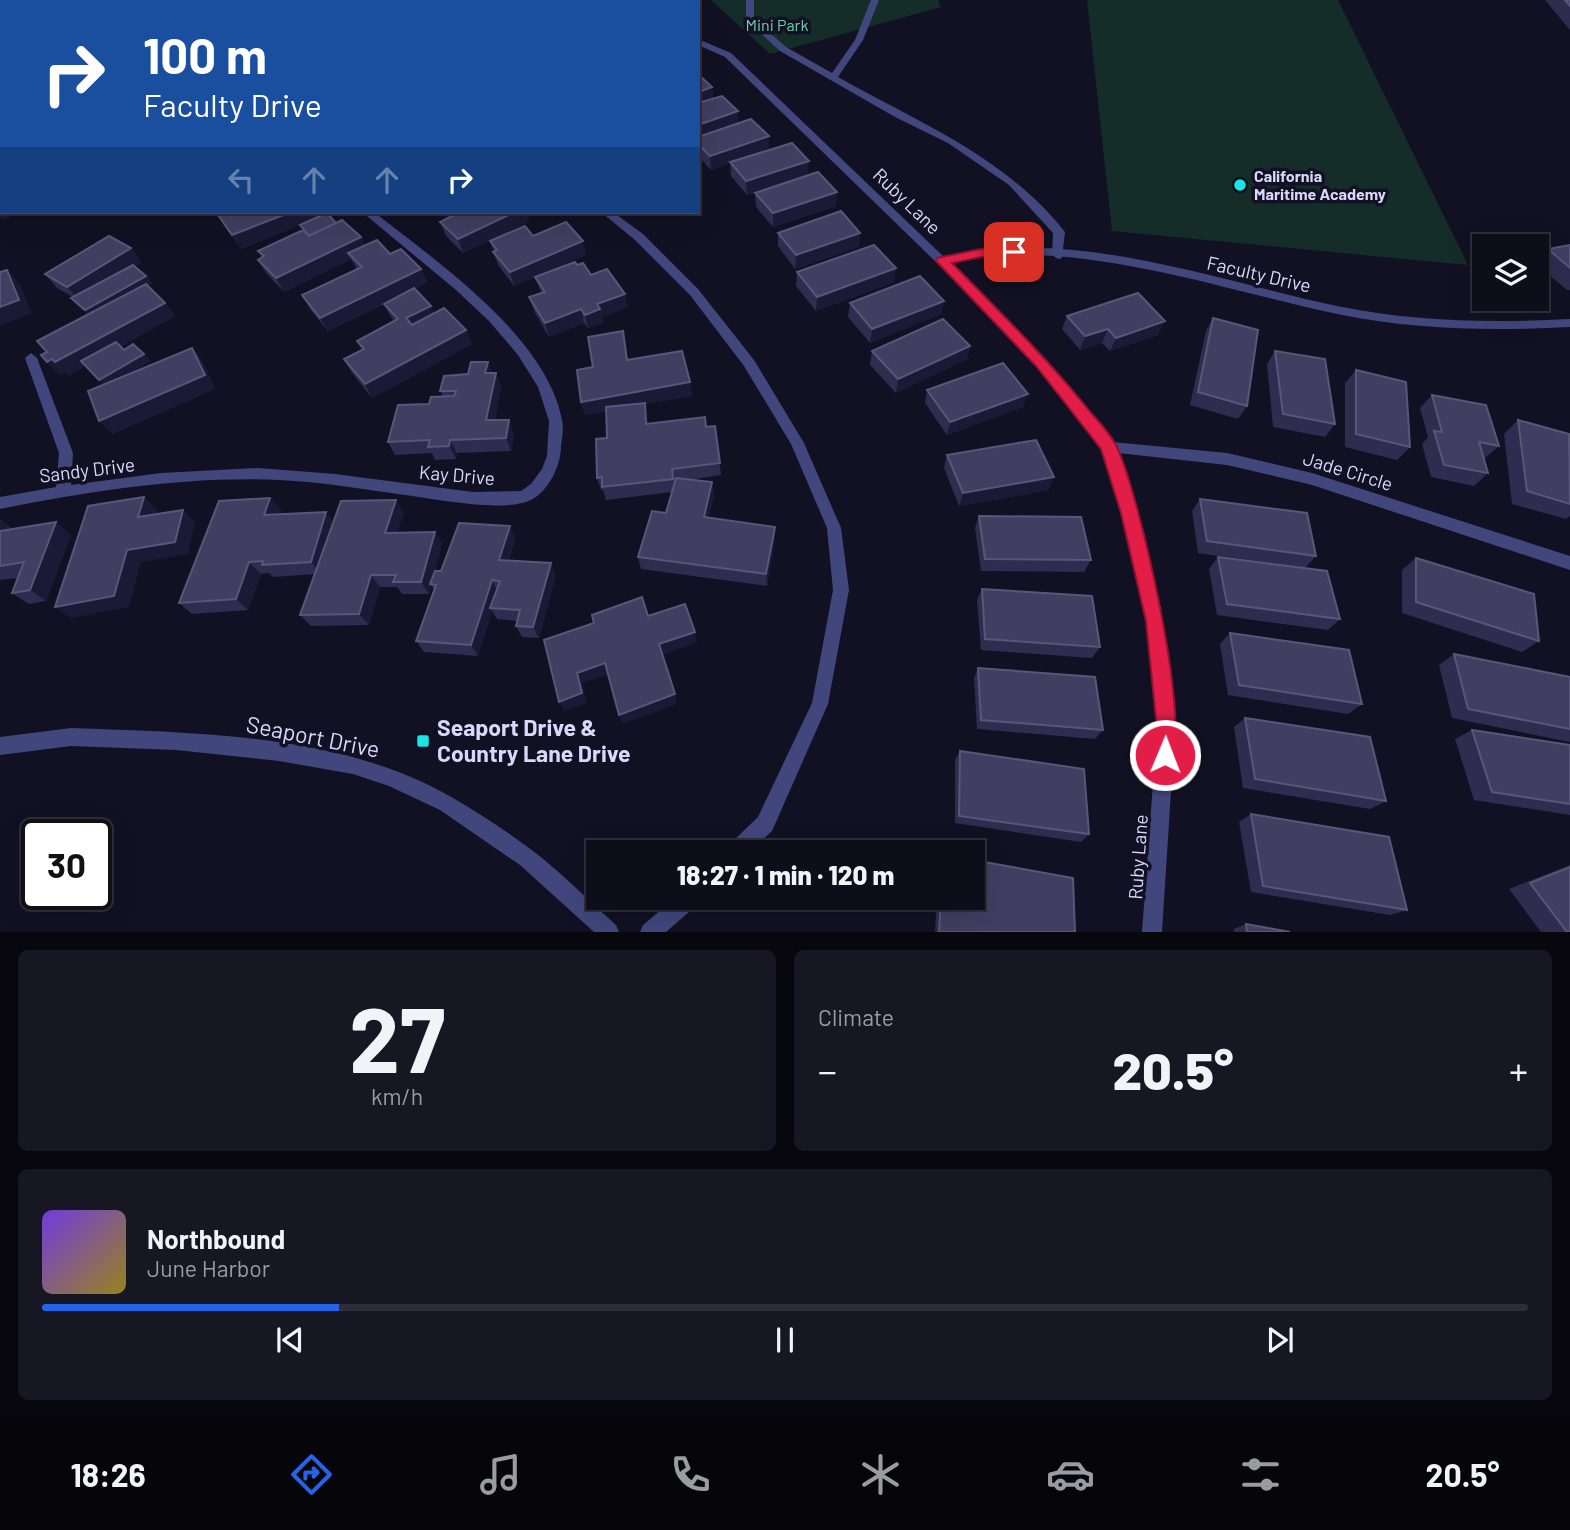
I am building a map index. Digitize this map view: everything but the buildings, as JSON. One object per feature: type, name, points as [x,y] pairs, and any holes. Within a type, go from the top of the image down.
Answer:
[{"type":"street","points":[[750,0],[750,20],[783,49],[952,141],[1013,183],[1059,232],[1058,255]]},
{"type":"street","points":[[833,78],[859,40],[875,0]]},
{"type":"street","name":"Ruby Lane","points":[[700,43],[728,55],[942,261],[1042,362],[1109,447],[1129,513],[1155,621],[1166,729],[1153,932]]},
{"type":"street","name":"Kay Drive","points":[[180,478],[260,474],[398,488],[486,501],[527,495],[550,470],[558,439],[555,407],[533,368],[503,328],[468,291],[370,214]]},
{"type":"street","points":[[609,214],[639,237],[694,292],[749,363],[797,443],[834,528],[841,590],[820,704],[765,824],[748,840]]},
{"type":"street","name":"Faculty Drive","points":[[942,261],[981,253],[1058,255],[1147,267],[1345,311],[1400,320],[1462,327],[1570,323]]},
{"type":"street","points":[[31,358],[66,453],[63,490]]},
{"type":"street","name":"Jade Circle","points":[[1109,447],[1227,459],[1312,479],[1570,563]]},
{"type":"street","name":"Sandy Drive","points":[[0,503],[63,490],[180,478]]},
{"type":"street","name":"Seaport Drive","points":[[0,746],[71,737],[176,741],[279,752],[353,765],[392,778],[446,804],[527,858],[609,932]]},
{"type":"street","points":[[650,932],[676,910]]},
{"type":"green space","name":"Mini Park","points":[[711,0],[938,0],[941,7],[770,54]]},
{"type":"green space","points":[[1087,0],[1338,0],[1468,265],[1112,231]]},
{"type":"place","name":"California Maritime Academy","points":[[1240,185]]},
{"type":"place","name":"Seaport Drive & Country Lane Drive","points":[[423,741]]},
{"type":"route","points":[[1014,252],[981,253],[942,261],[1042,362],[1109,447],[1129,513],[1155,621],[1166,729],[1165,755]]}]
